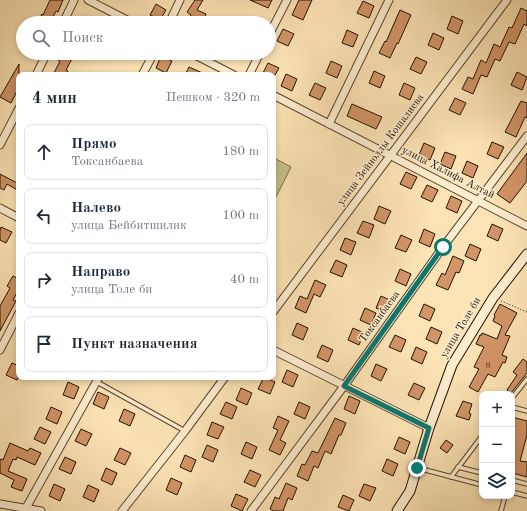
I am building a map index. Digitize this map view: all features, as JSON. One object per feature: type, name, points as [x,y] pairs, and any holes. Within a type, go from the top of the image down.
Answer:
[{"type":"street","points":[[66,16],[74,0]]},
{"type":"street","points":[[88,0],[119,16]]},
{"type":"street","points":[[172,16],[180,0]]},
{"type":"street","points":[[276,21],[287,0]]},
{"type":"street","points":[[329,124],[389,0]]},
{"type":"street","name":"улица Зейноллы Кошалиева","points":[[276,308],[507,0]]},
{"type":"street","points":[[38,72],[44,60]]},
{"type":"street","points":[[144,72],[150,60]]},
{"type":"street","points":[[205,60],[228,72]]},
{"type":"street","points":[[250,72],[256,60]]},
{"type":"street","name":"улица Халифа Алтай","points":[[276,97],[527,226]]},
{"type":"street","points":[[0,145],[16,114]]},
{"type":"street","name":"Токсанбаева","points":[[251,511],[344,386],[443,247],[527,136]]},
{"type":"street","points":[[0,208],[16,216]]},
{"type":"street","name":"улица Толе би","points":[[397,511],[410,492],[429,428],[452,365],[493,298],[527,254]]},
{"type":"street","points":[[0,350],[16,319]]},
{"type":"street","points":[[276,352],[429,428]]},
{"type":"street","points":[[26,508],[97,380]]},
{"type":"street","points":[[122,511],[223,380]]},
{"type":"street","points":[[0,504],[41,511]]},
{"type":"lane","points":[[515,394],[527,379]]},
{"type":"lane","points":[[100,380],[185,431]]},
{"type":"lane","points":[[515,408],[527,411]]},
{"type":"lane","points":[[451,477],[479,440]]},
{"type":"lane","points":[[458,467],[479,472]]},
{"type":"lane","points":[[417,468],[479,484]]},
{"type":"lane","points":[[515,481],[527,484]]},
{"type":"lane","points":[[515,493],[527,496]]},
{"type":"lane","points":[[501,511],[504,499]]},
{"type":"path","points":[[493,298],[527,312]]},
{"type":"shaded area","points":[[276,159],[291,167],[276,197]]},
{"type":"building","points":[[50,0],[63,0],[58,12],[56,11],[54,16],[41,16],[42,14],[43,15]]},
{"type":"building","points":[[195,0],[203,0],[197,10],[206,14],[205,16],[191,16],[187,12]]},
{"type":"building","points":[[250,0],[272,0],[268,8]]},
{"type":"building","points":[[299,0],[312,0],[303,20],[292,15]]},
{"type":"building","points":[[363,1],[374,6],[369,18],[357,13]]},
{"type":"building","points":[[156,4],[166,10],[162,16],[150,15]]},
{"type":"building","points":[[521,8],[527,11],[527,26],[524,24],[515,44],[509,42],[500,61],[495,59],[487,77],[481,75],[473,94],[462,89],[468,77],[473,79],[481,60],[486,63],[494,44],[500,47],[509,27],[512,28]]},
{"type":"building","points":[[400,10],[411,15],[390,58],[379,53],[385,41],[386,42]]},
{"type":"building","points":[[452,16],[463,21],[458,34],[447,29]]},
{"type":"building","points":[[283,29],[294,34],[288,46],[277,41]]},
{"type":"building","points":[[347,30],[358,35],[353,47],[342,43]]},
{"type":"building","points":[[433,33],[444,38],[439,50],[428,45]]},
{"type":"building","points":[[416,57],[427,62],[421,74],[410,69]]},
{"type":"building","points":[[58,60],[71,60],[66,70],[68,72],[54,72],[60,61]]},
{"type":"building","points":[[159,60],[172,61],[166,72],[156,68]]},
{"type":"building","points":[[331,61],[342,66],[337,78],[326,73]]},
{"type":"building","points":[[268,63],[279,68],[276,73],[276,72],[264,72]]},
{"type":"building","points":[[19,64],[19,72],[16,72],[16,93],[11,103],[0,97]]},
{"type":"building","points":[[189,67],[200,72],[186,72]]},
{"type":"building","points":[[374,71],[385,76],[380,88],[369,83]]},
{"type":"building","points":[[517,72],[527,77],[522,90],[511,85]]},
{"type":"building","points":[[286,74],[297,79],[292,91],[281,86]]},
{"type":"building","points":[[315,83],[326,88],[320,100],[309,95]]},
{"type":"building","points":[[404,83],[415,88],[410,100],[399,95]]},
{"type":"building","points":[[455,98],[466,103],[460,115],[449,110]]},
{"type":"building","points":[[521,101],[527,103],[527,118],[525,117],[516,137],[505,132]]},
{"type":"building","points":[[352,104],[382,117],[376,129],[347,116]]},
{"type":"building","points":[[492,142],[504,147],[498,159],[487,154]]},
{"type":"building","points":[[424,143],[435,148],[430,160],[419,155]]},
{"type":"building","points":[[445,152],[456,156],[451,169],[440,164]]},
{"type":"building","points":[[527,153],[527,181],[510,203],[497,194]]},
{"type":"building","points":[[467,161],[478,166],[473,178],[462,173]]},
{"type":"building","points":[[406,172],[417,177],[411,189],[400,184]]},
{"type":"building","points":[[0,174],[16,182],[16,189],[7,184],[4,190],[0,188]]},
{"type":"building","points":[[427,185],[438,190],[432,202],[421,197]]},
{"type":"building","points":[[451,196],[462,201],[457,213],[446,208]]},
{"type":"building","points":[[379,206],[391,211],[385,224],[374,219]]},
{"type":"building","points":[[363,221],[374,225],[369,238],[357,233]]},
{"type":"building","points":[[492,224],[503,229],[498,241],[487,236]]},
{"type":"building","points":[[1,227],[12,232],[6,243],[0,240]]},
{"type":"building","points":[[424,229],[435,234],[430,247],[419,242]]},
{"type":"building","points":[[401,235],[412,240],[406,252],[395,248]]},
{"type":"building","points":[[345,238],[356,242],[351,255],[340,250]]},
{"type":"building","points":[[470,244],[481,249],[476,261],[465,256]]},
{"type":"building","points":[[453,256],[464,261],[459,273],[456,272],[448,290],[436,285],[442,273],[445,275]]},
{"type":"building","points":[[336,260],[347,265],[342,277],[330,272]]},
{"type":"building","points":[[400,269],[411,274],[406,286],[395,281]]},
{"type":"building","points":[[13,276],[16,278],[16,294],[13,300],[16,301],[0,331],[0,306],[10,288],[7,286]]},
{"type":"building","points":[[315,280],[326,285],[320,297],[314,294],[306,313],[295,308],[300,296],[307,299]]},
{"type":"building","points":[[381,296],[392,301],[387,313],[376,308]]},
{"type":"building","points":[[424,304],[435,309],[430,321],[419,316]]},
{"type":"building","points":[[500,304],[517,313],[505,335],[510,336],[502,355],[507,357],[505,363],[503,362],[495,377],[488,374],[478,392],[469,387],[479,369],[474,367],[484,347],[476,344],[482,333],[497,339],[502,326],[493,321],[494,315]]},
{"type":"building","points":[[365,308],[376,313],[371,325],[360,320]]},
{"type":"building","points":[[297,323],[308,328],[303,340],[292,335]]},
{"type":"building","points":[[431,327],[442,332],[437,344],[426,339]]},
{"type":"building","points":[[353,328],[364,333],[359,345],[348,340]]},
{"type":"building","points":[[395,335],[406,340],[401,352],[389,347]]},
{"type":"building","points":[[322,345],[333,350],[328,362],[317,357]]},
{"type":"building","points":[[416,347],[427,352],[422,364],[411,359]]},
{"type":"building","points":[[523,359],[527,362],[527,373],[513,391],[508,391],[507,390],[517,375],[513,372]]},
{"type":"building","points":[[12,363],[16,365],[16,380],[6,375]]},
{"type":"building","points":[[376,364],[387,369],[381,381],[371,376]]},
{"type":"building","points":[[287,370],[298,375],[293,387],[282,382]]},
{"type":"building","points":[[262,380],[271,380],[275,382],[270,394],[258,389]]},
{"type":"building","points":[[68,382],[79,387],[74,399],[63,395]]},
{"type":"building","points":[[414,383],[425,388],[419,400],[408,395]]},
{"type":"building","points":[[241,388],[252,393],[247,405],[236,400]]},
{"type":"building","points":[[98,392],[109,397],[104,409],[93,404]]},
{"type":"building","points":[[349,396],[360,401],[355,414],[344,409]]},
{"type":"building","points":[[463,401],[472,404],[469,413],[471,414],[469,420],[456,416]]},
{"type":"building","points":[[226,402],[237,407],[232,419],[220,414]]},
{"type":"building","points":[[299,402],[310,407],[305,419],[294,414]]},
{"type":"building","points":[[51,407],[62,412],[57,424],[46,419]]},
{"type":"building","points":[[124,409],[135,414],[130,426],[119,421]]},
{"type":"building","points":[[278,416],[289,421],[280,440],[286,443],[280,455],[269,450],[278,430],[273,428]]},
{"type":"building","points":[[335,418],[346,423],[331,454],[325,451],[318,468],[314,466],[308,481],[297,476],[302,464],[305,465],[312,451],[318,453]]},
{"type":"building","points":[[515,418],[527,421],[527,435],[520,461],[527,462],[527,477],[515,474]]},
{"type":"building","points":[[212,422],[224,427],[218,439],[207,435]]},
{"type":"building","points":[[40,427],[51,432],[45,444],[34,439]]},
{"type":"building","points":[[81,429],[92,434],[86,446],[75,441]]},
{"type":"building","points":[[399,437],[410,442],[405,454],[394,449]]},
{"type":"building","points":[[446,440],[453,445],[447,453],[440,448]]},
{"type":"building","points":[[246,442],[257,447],[252,459],[241,454]]},
{"type":"building","points":[[10,443],[28,451],[30,448],[41,453],[35,465],[17,457],[16,460],[13,459],[8,471],[27,479],[22,491],[11,487],[14,480],[0,473],[0,459],[3,460]]},
{"type":"building","points":[[207,445],[218,450],[213,462],[202,457]]},
{"type":"building","points":[[120,448],[131,453],[125,465],[114,460]]},
{"type":"building","points":[[185,455],[196,460],[191,472],[180,467]]},
{"type":"building","points":[[65,457],[76,462],[71,474],[59,469]]},
{"type":"building","points":[[387,459],[398,464],[393,476],[382,471]]},
{"type":"building","points":[[106,468],[117,473],[112,485],[101,480]]},
{"type":"building","points":[[250,470],[261,475],[255,487],[244,482]]},
{"type":"building","points":[[171,478],[182,483],[177,495],[166,490]]},
{"type":"building","points":[[286,483],[297,488],[292,500],[288,498],[283,511],[274,511],[270,509],[275,497],[279,499]]},
{"type":"building","points":[[54,484],[65,489],[60,501],[49,496]]},
{"type":"building","points":[[364,484],[376,488],[370,501],[359,496]]},
{"type":"building","points":[[88,485],[99,490],[94,502],[83,497]]},
{"type":"building","points":[[236,494],[248,499],[242,511],[231,506]]},
{"type":"building","points":[[343,495],[354,500],[349,511],[338,507]]},
{"type":"route","points":[[417,468],[429,428],[344,386],[443,247]]}]
